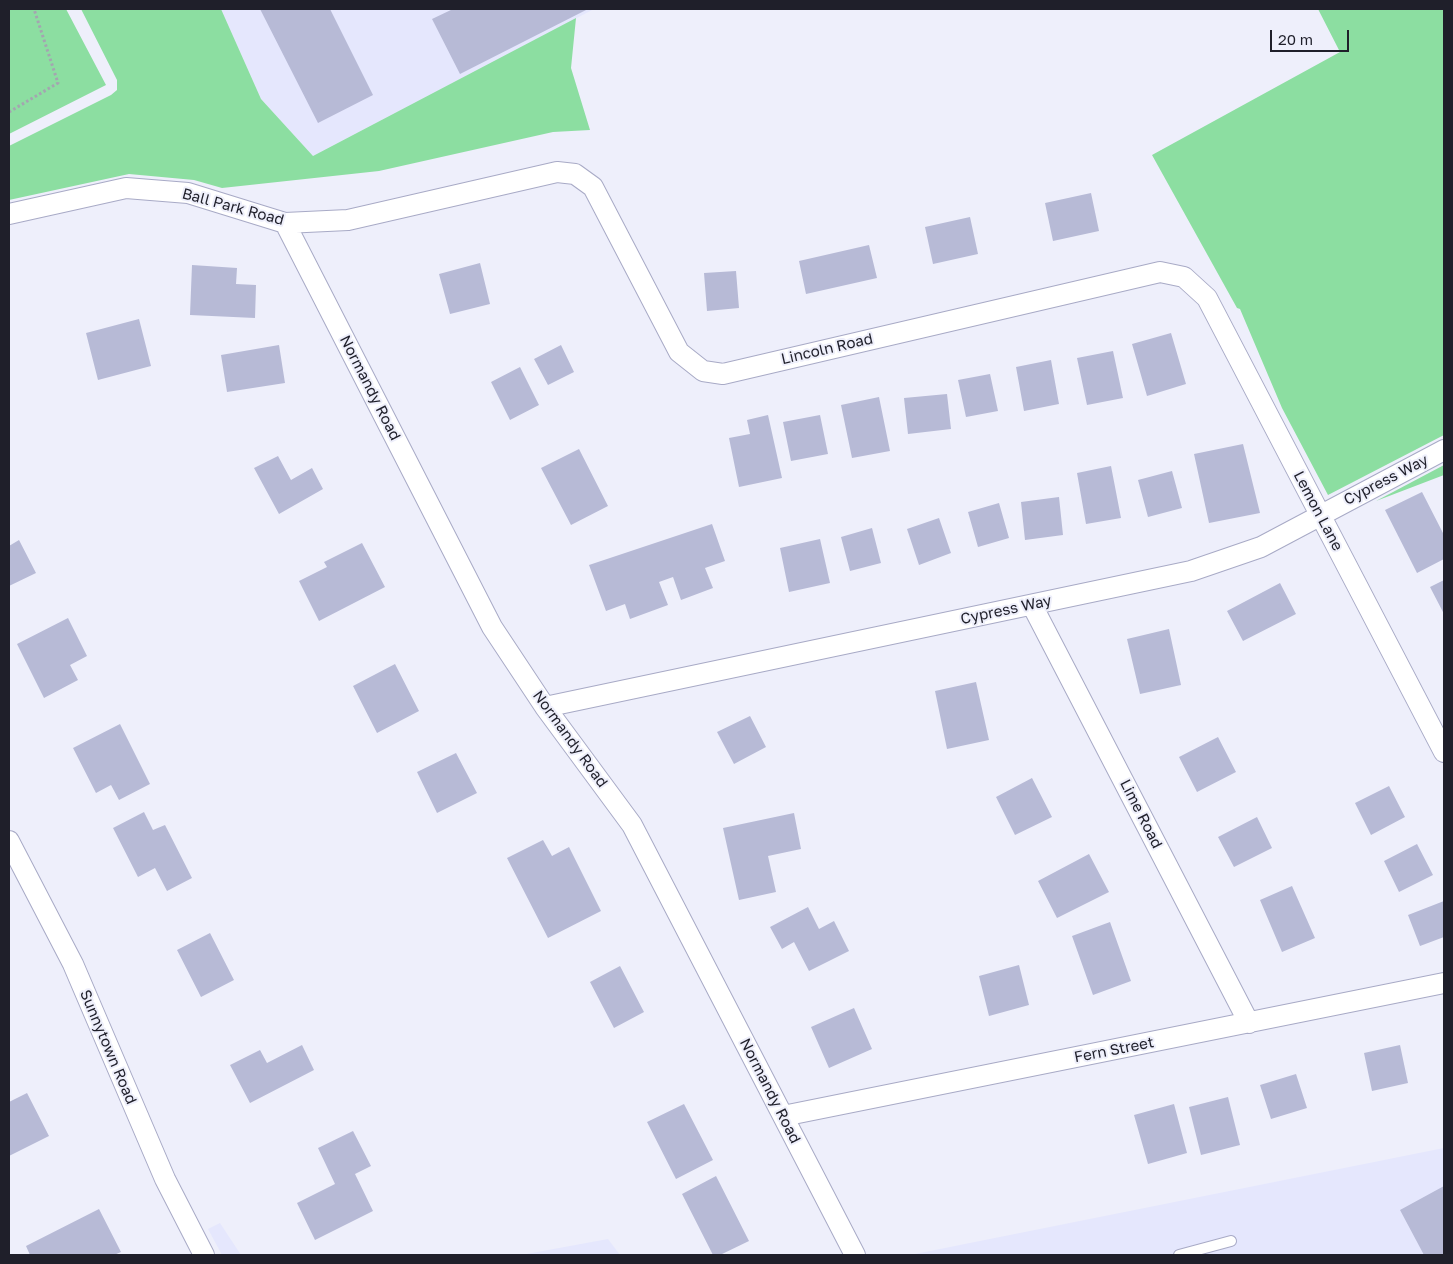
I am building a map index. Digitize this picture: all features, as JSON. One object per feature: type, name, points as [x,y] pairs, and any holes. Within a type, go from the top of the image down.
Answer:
[{"type":"street","name":"Ball Park Road","points":[[9,214],[126,188],[188,192],[285,223],[348,220],[557,172],[575,174]]},
{"type":"street","name":"Lincoln Road","points":[[575,174],[593,187],[679,352],[703,370],[723,374],[1160,272],[1184,276]]},
{"type":"street","name":"Normandy Road","points":[[285,223],[492,627],[546,707],[632,825],[855,1255]]},
{"type":"street","name":"Lemon Lane","points":[[1184,276],[1207,298],[1444,752]]},
{"type":"street","name":"Cypress Way","points":[[546,707],[1191,571],[1261,547],[1320,514],[1444,450]]},
{"type":"street","name":"Lime Road","points":[[1032,605],[1249,1023]]},
{"type":"street","name":"Sunnytown Road","points":[[9,841],[73,964],[165,1179],[204,1255]]},
{"type":"street","name":"Fern Street","points":[[783,1116],[1444,982]]},
{"type":"lane","points":[[1179,1255],[1231,1241]]},
{"type":"path","points":[[9,112],[58,83],[34,9]]},
{"type":"shaded area","points":[[221,9],[594,9],[313,156],[261,99]]},
{"type":"shaded area","points":[[1444,1148],[1444,1255],[910,1255]]},
{"type":"shaded area","points":[[220,1223],[241,1255],[222,1255],[208,1229]]},
{"type":"shaded area","points":[[608,1239],[620,1255],[521,1255]]},
{"type":"green space","points":[[9,9],[66,9],[106,85],[9,134]]},
{"type":"green space","points":[[81,9],[221,9],[261,99],[313,156],[576,18],[571,68],[590,130],[553,132],[379,171],[222,188],[194,180],[129,174],[9,200],[9,146],[111,95],[117,90],[117,80]]},
{"type":"green space","points":[[1318,9],[1444,9],[1444,435],[1328,495],[1282,408],[1240,309],[1237,308],[1152,155],[1340,52]]},
{"type":"green space","points":[[1444,465],[1444,475],[1376,501]]},
{"type":"building","points":[[260,9],[330,9],[373,95],[318,123]]},
{"type":"building","points":[[453,9],[588,9],[460,74],[432,19]]},
{"type":"building","points":[[1091,193],[1099,231],[1053,241],[1045,203]]},
{"type":"building","points":[[970,217],[978,254],[933,264],[925,227]]},
{"type":"building","points":[[869,245],[877,278],[806,294],[799,261]]},
{"type":"building","points":[[480,263],[490,304],[450,314],[439,274]]},
{"type":"building","points":[[192,265],[237,268],[236,284],[256,285],[255,318],[190,315]]},
{"type":"building","points":[[736,271],[739,308],[707,311],[704,273]]},
{"type":"building","points":[[139,319],[151,366],[98,380],[86,333]]},
{"type":"building","points":[[1171,333],[1186,384],[1147,396],[1132,344]]},
{"type":"building","points":[[279,345],[285,383],[227,392],[221,355]]},
{"type":"building","points":[[561,345],[574,372],[548,385],[534,359]]},
{"type":"building","points":[[1113,351],[1123,398],[1087,405],[1077,358]]},
{"type":"building","points":[[1051,360],[1059,404],[1024,411],[1016,367]]},
{"type":"building","points":[[520,367],[539,405],[510,420],[491,382]]},
{"type":"building","points":[[990,374],[998,411],[966,417],[958,380]]},
{"type":"building","points":[[947,394],[951,429],[908,434],[904,398]]},
{"type":"building","points":[[879,397],[890,451],[852,458],[841,405]]},
{"type":"building","points":[[768,415],[782,478],[739,487],[729,438],[750,434],[747,420]]},
{"type":"building","points":[[820,415],[828,454],[791,461],[783,422]]},
{"type":"building","points":[[1243,444],[1260,513],[1209,523],[1194,454]]},
{"type":"building","points":[[579,449],[608,506],[571,525],[541,468]]},
{"type":"building","points":[[278,456],[291,480],[312,468],[323,489],[279,514],[254,468]]},
{"type":"building","points":[[1111,466],[1121,518],[1086,524],[1077,473]]},
{"type":"building","points":[[1172,471],[1182,508],[1148,517],[1138,480]]},
{"type":"building","points":[[1422,492],[1444,535],[1444,559],[1417,573],[1385,510]]},
{"type":"building","points":[[1059,497],[1063,535],[1025,540],[1021,502]]},
{"type":"building","points":[[999,503],[1009,538],[978,547],[968,512]]},
{"type":"building","points":[[939,518],[951,553],[919,565],[907,529]]},
{"type":"building","points":[[712,524],[725,561],[705,568],[713,588],[681,600],[673,577],[659,582],[668,605],[630,619],[625,604],[606,611],[589,565]]},
{"type":"building","points":[[872,528],[881,563],[850,571],[841,537]]},
{"type":"building","points":[[820,539],[830,583],[789,592],[780,548]]},
{"type":"building","points":[[19,540],[36,573],[9,586],[9,546]]},
{"type":"building","points":[[362,543],[385,587],[319,621],[299,581],[327,567],[324,562]]},
{"type":"building","points":[[1444,580],[1444,614],[1430,587]]},
{"type":"building","points":[[1280,583],[1296,614],[1243,641],[1227,611]]},
{"type":"building","points":[[68,618],[87,656],[70,665],[78,680],[44,698],[17,644]]},
{"type":"building","points":[[1169,629],[1181,685],[1140,694],[1127,639]]},
{"type":"building","points":[[395,664],[419,711],[377,733],[353,686]]},
{"type":"building","points":[[976,682],[989,740],[947,749],[935,691]]},
{"type":"building","points":[[750,716],[766,747],[734,764],[717,732]]},
{"type":"building","points":[[120,724],[150,784],[119,800],[111,785],[96,793],[73,748]]},
{"type":"building","points":[[1218,737],[1236,772],[1197,792],[1179,757]]},
{"type":"building","points":[[456,753],[477,793],[437,813],[417,772]]},
{"type":"building","points":[[1032,778],[1052,817],[1015,835],[996,797]]},
{"type":"building","points":[[1389,786],[1405,817],[1371,835],[1355,803]]},
{"type":"building","points":[[144,812],[153,830],[165,825],[192,878],[167,891],[155,868],[138,877],[113,828]]},
{"type":"building","points":[[794,813],[801,849],[768,856],[776,892],[739,900],[723,828]]},
{"type":"building","points":[[1257,817],[1272,848],[1234,867],[1218,837]]},
{"type":"building","points":[[543,840],[552,856],[569,847],[601,911],[548,938],[507,858]]},
{"type":"building","points":[[1417,844],[1433,875],[1399,892],[1384,861]]},
{"type":"building","points":[[1089,854],[1109,892],[1057,918],[1038,881]]},
{"type":"building","points":[[1292,886],[1315,938],[1282,952],[1260,900]]},
{"type":"building","points":[[1444,901],[1444,937],[1420,946],[1408,915]]},
{"type":"building","points":[[808,907],[819,929],[834,921],[849,951],[809,971],[794,942],[782,949],[770,927]]},
{"type":"building","points":[[1110,922],[1131,981],[1093,995],[1072,936]]},
{"type":"building","points":[[210,933],[234,980],[201,997],[177,950]]},
{"type":"building","points":[[1019,965],[1029,1005],[989,1016],[979,976]]},
{"type":"building","points":[[620,966],[644,1012],[614,1028],[590,982]]},
{"type":"building","points":[[854,1008],[872,1049],[829,1068],[811,1027]]},
{"type":"building","points":[[302,1045],[314,1070],[250,1103],[230,1065],[260,1050],[267,1063]]},
{"type":"building","points":[[1400,1045],[1408,1083],[1372,1091],[1364,1053]]},
{"type":"building","points":[[1296,1074],[1307,1108],[1271,1119],[1260,1085]]},
{"type":"building","points":[[27,1093],[49,1136],[9,1156],[9,1102]]},
{"type":"building","points":[[1228,1097],[1240,1145],[1201,1155],[1189,1107]]},
{"type":"building","points":[[684,1104],[713,1160],[676,1179],[647,1122]]},
{"type":"building","points":[[1174,1104],[1187,1153],[1148,1164],[1134,1115]]},
{"type":"building","points":[[353,1131],[371,1166],[355,1174],[373,1211],[315,1240],[297,1203],[335,1184],[318,1148]]},
{"type":"building","points":[[716,1176],[749,1241],[720,1255],[713,1255],[682,1194]]},
{"type":"building","points":[[1444,1186],[1444,1255],[1424,1255],[1400,1210]]},
{"type":"building","points":[[99,1209],[121,1252],[114,1255],[30,1255],[26,1246]]}]
